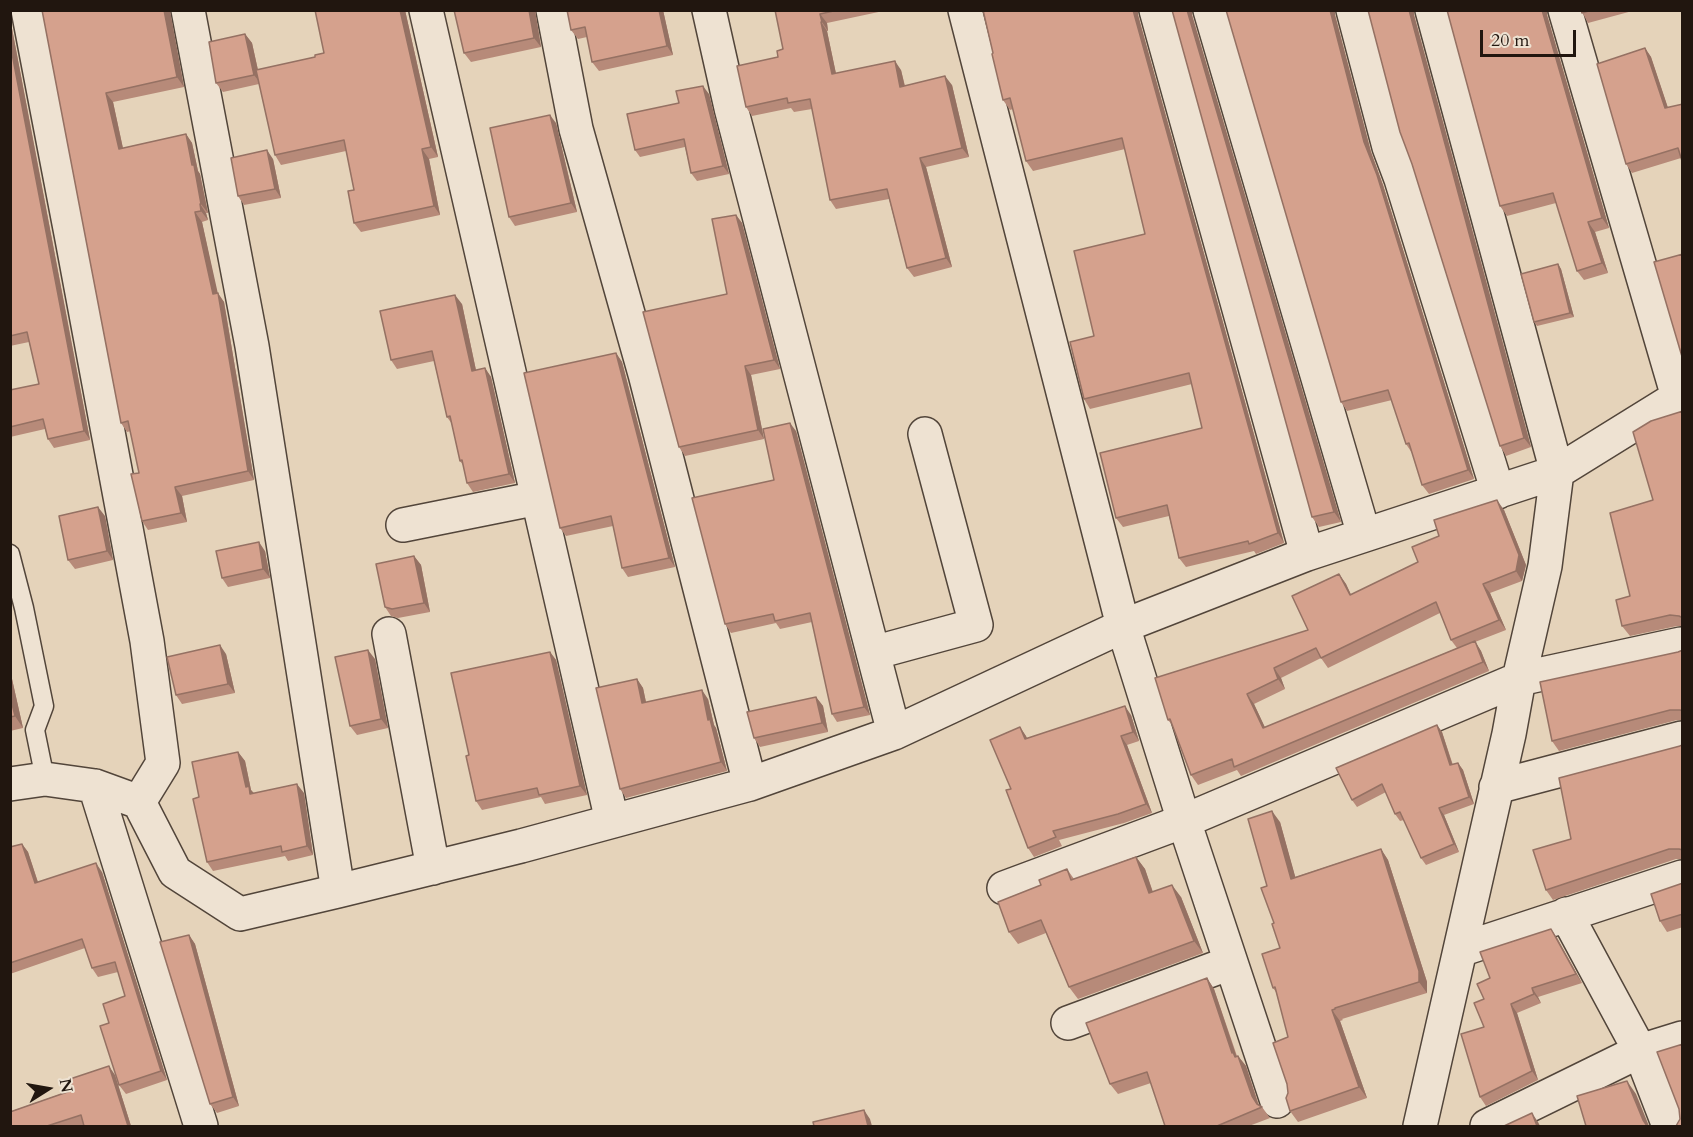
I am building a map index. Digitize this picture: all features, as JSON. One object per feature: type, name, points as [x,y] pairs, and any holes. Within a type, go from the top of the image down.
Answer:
[{"type":"street","points":[[28,10],[147,641],[163,763],[139,802]]},
{"type":"street","points":[[188,10],[252,346],[338,891]]},
{"type":"street","points":[[426,10],[612,821]]},
{"type":"street","points":[[553,10],[576,129],[645,374],[750,784]]},
{"type":"street","points":[[709,10],[731,108],[894,734]]},
{"type":"street","points":[[965,10],[1123,626],[1230,963],[1277,1101]]},
{"type":"street","points":[[1156,10],[1306,554]]},
{"type":"street","points":[[1210,10],[1364,535]]},
{"type":"street","points":[[1353,10],[1389,147],[1401,179],[1498,492]]},
{"type":"street","points":[[1420,1126],[1545,566],[1557,472],[1432,10]]},
{"type":"street","points":[[10,784],[45,779],[95,786],[139,802],[175,872],[240,914],[433,868],[750,784],[894,734],[1123,626],[1306,554],[1557,472],[1680,397],[1566,10]]},
{"type":"street","points":[[873,653],[976,625],[925,435]]},
{"type":"street","points":[[403,525],[538,498]]},
{"type":"street","points":[[390,634],[433,868]]},
{"type":"street","points":[[1004,888],[1184,821],[1520,679],[1681,644]]},
{"type":"street","points":[[1496,788],[1683,738]]},
{"type":"street","points":[[95,786],[201,1126]]},
{"type":"street","points":[[1460,950],[1683,877]]},
{"type":"street","points":[[1566,914],[1640,1051],[1669,1126]]},
{"type":"street","points":[[1068,1023],[1230,963]]},
{"type":"street","points":[[1487,1126],[1640,1051],[1683,1038]]},
{"type":"lane","points":[[10,554],[24,608],[44,706],[35,730],[45,779]]},
{"type":"building","points":[[42,10],[164,10],[177,77],[106,93],[119,149],[186,134],[201,204],[201,211],[195,212],[213,294],[218,293],[248,471],[175,487],[181,513],[142,521],[131,474],[139,473],[128,421],[121,423]]},
{"type":"building","points":[[315,10],[400,10],[431,147],[422,149],[434,206],[354,223],[348,191],[354,190],[344,140],[275,155],[256,70],[324,53]]},
{"type":"building","points":[[454,10],[529,10],[534,38],[464,53]]},
{"type":"building","points":[[567,10],[659,10],[667,46],[592,62],[585,27],[571,30]]},
{"type":"building","points":[[775,10],[838,10],[820,14],[832,74],[895,61],[900,87],[945,76],[962,148],[920,158],[946,258],[907,268],[887,189],[830,200],[810,99],[788,103],[787,98],[746,107],[737,66],[778,57],[777,51],[783,49]]},
{"type":"building","points":[[983,10],[1133,10],[1278,533],[1249,544],[1248,541],[1179,558],[1167,505],[1116,518],[1100,453],[1202,428],[1189,373],[1084,399],[1070,342],[1094,336],[1074,251],[1145,234],[1122,138],[1026,161],[1010,98],[1003,100]]},
{"type":"building","points":[[1172,10],[1187,10],[1334,512],[1312,517]]},
{"type":"building","points":[[1226,10],[1330,10],[1364,142],[1377,175],[1468,470],[1422,485],[1409,443],[1406,444],[1388,390],[1341,402]]},
{"type":"building","points":[[1368,10],[1409,10],[1524,438],[1500,446],[1400,132]]},
{"type":"building","points":[[1447,10],[1542,10],[1602,218],[1588,222],[1602,263],[1577,271],[1553,193],[1500,206]]},
{"type":"building","points":[[245,34],[254,75],[216,83],[209,42]]},
{"type":"building","points":[[10,43],[84,431],[48,439],[43,419],[10,427],[10,390],[39,384],[27,332],[10,336]]},
{"type":"building","points":[[1645,48],[1665,108],[1683,104],[1683,164],[1678,148],[1626,164],[1597,64]]},
{"type":"building","points":[[703,86],[723,166],[691,173],[684,139],[635,150],[627,114],[679,103],[676,91]]},
{"type":"building","points":[[550,115],[571,203],[509,217],[490,128]]},
{"type":"building","points":[[267,150],[275,189],[238,196],[231,158]]},
{"type":"building","points":[[736,215],[774,360],[745,366],[758,430],[679,447],[643,312],[727,294],[712,219]]},
{"type":"building","points":[[1683,254],[1683,360],[1654,262]]},
{"type":"building","points":[[1558,264],[1570,313],[1534,322],[1521,274]]},
{"type":"building","points":[[455,295],[472,371],[485,368],[509,474],[467,483],[450,416],[447,417],[432,351],[391,360],[380,311]]},
{"type":"building","points":[[616,353],[669,558],[622,568],[611,516],[560,528],[524,373]]},
{"type":"building","points":[[1683,411],[1683,618],[1670,615],[1622,626],[1616,600],[1630,596],[1610,513],[1653,500],[1633,432],[1651,421]]},
{"type":"building","points":[[790,423],[864,707],[832,714],[810,613],[775,621],[773,614],[725,624],[692,498],[774,480],[763,429]]},
{"type":"building","points":[[1497,500],[1519,555],[1516,571],[1483,584],[1499,620],[1451,640],[1436,602],[1321,658],[1316,648],[1274,668],[1278,679],[1247,694],[1263,728],[1475,641],[1483,662],[1234,767],[1232,759],[1191,775],[1170,719],[1168,720],[1155,678],[1308,630],[1292,596],[1339,574],[1350,595],[1418,562],[1412,547],[1439,536],[1434,520]]},
{"type":"building","points":[[98,507],[107,551],[68,560],[59,516]]},
{"type":"building","points":[[259,542],[263,569],[222,578],[216,551]]},
{"type":"building","points":[[414,556],[424,603],[392,609],[385,607],[376,564]]},
{"type":"building","points":[[220,645],[228,684],[176,695],[167,657]]},
{"type":"building","points":[[368,650],[381,719],[350,726],[335,657]]},
{"type":"building","points":[[1683,650],[1683,711],[1670,710],[1552,741],[1540,682]]},
{"type":"building","points":[[550,652],[580,786],[539,795],[537,788],[476,801],[466,756],[469,755],[451,673]]},
{"type":"building","points":[[637,679],[642,703],[702,690],[708,720],[710,719],[721,762],[620,789],[596,688]]},
{"type":"building","points":[[10,696],[15,716],[10,717]]},
{"type":"building","points":[[816,697],[822,723],[754,738],[747,712]]},
{"type":"building","points":[[1125,706],[1133,732],[1121,736],[1146,804],[1053,831],[1056,837],[1028,848],[1006,790],[1011,789],[990,740],[1020,727],[1025,739]]},
{"type":"building","points":[[1437,725],[1450,765],[1458,763],[1469,797],[1439,808],[1454,844],[1421,858],[1400,812],[1395,814],[1382,784],[1352,800],[1336,768]]},
{"type":"building","points":[[1683,744],[1683,850],[1669,849],[1546,890],[1533,850],[1571,839],[1559,778]]},
{"type":"building","points":[[238,752],[246,787],[249,786],[250,794],[297,784],[307,846],[282,852],[281,846],[207,862],[193,799],[199,797],[192,762]]},
{"type":"building","points":[[1272,811],[1291,879],[1381,849],[1419,971],[1419,982],[1332,1010],[1359,1087],[1290,1111],[1286,1098],[1287,1084],[1273,1043],[1288,1037],[1275,987],[1273,988],[1262,954],[1280,948],[1272,924],[1274,923],[1261,888],[1267,886],[1248,819]]},
{"type":"building","points":[[22,844],[35,883],[96,863],[161,1071],[119,1085],[100,1026],[109,1023],[103,1004],[125,996],[115,962],[92,968],[82,939],[10,963],[10,847]]},
{"type":"building","points":[[1136,857],[1149,893],[1172,885],[1194,941],[1069,987],[1041,920],[1009,932],[998,902],[1041,885],[1039,880],[1067,869],[1071,880]]},
{"type":"building","points":[[1683,883],[1683,914],[1660,921],[1651,894]]},
{"type":"building","points":[[1551,929],[1576,974],[1532,988],[1534,994],[1511,1004],[1532,1071],[1480,1097],[1461,1034],[1484,1027],[1474,1003],[1484,999],[1477,984],[1490,978],[1480,952]]},
{"type":"building","points":[[189,935],[233,1097],[210,1104],[160,942]]},
{"type":"building","points":[[1207,978],[1232,1053],[1235,1057],[1238,1056],[1252,1096],[1262,1107],[1217,1126],[1165,1126],[1147,1072],[1110,1084],[1086,1023]]},
{"type":"building","points":[[1683,1044],[1683,1126],[1676,1126],[1680,1119],[1679,1109],[1657,1052]]},
{"type":"building","points":[[109,1066],[128,1126],[84,1126],[81,1115],[47,1126],[10,1126],[10,1112],[73,1090],[70,1079]]},
{"type":"building","points":[[1627,1081],[1647,1126],[1586,1126],[1577,1096]]},
{"type":"building","points":[[864,1110],[868,1126],[814,1126],[813,1122]]},
{"type":"building","points":[[1532,1113],[1537,1126],[1504,1126]]}]
